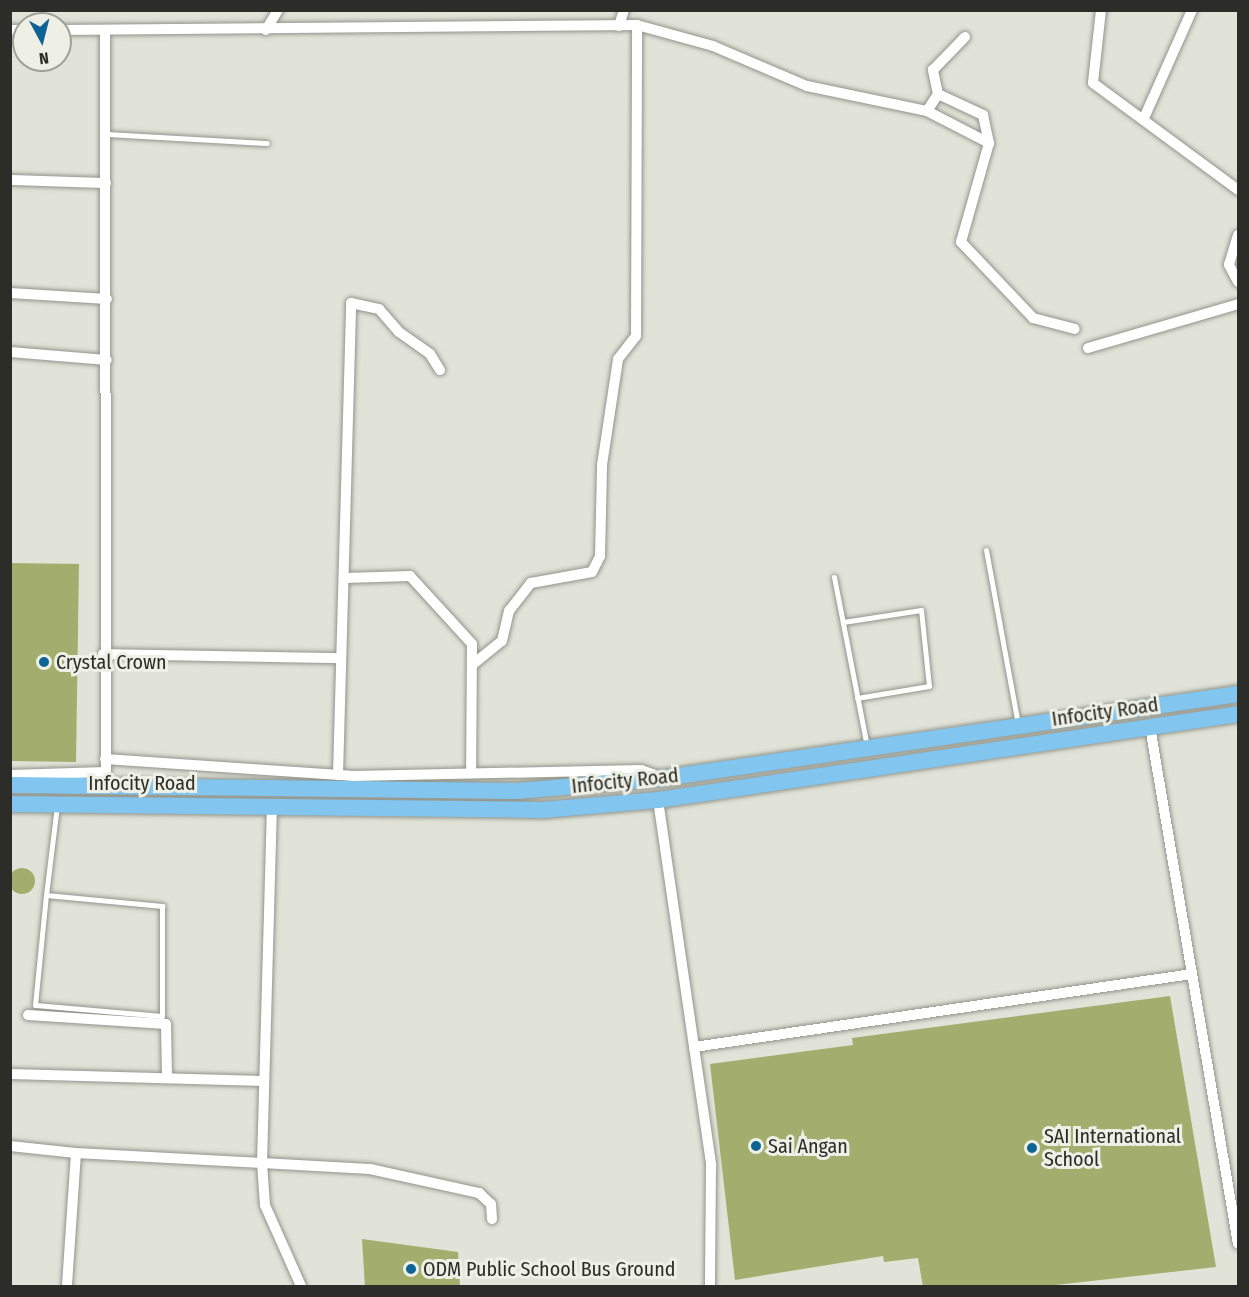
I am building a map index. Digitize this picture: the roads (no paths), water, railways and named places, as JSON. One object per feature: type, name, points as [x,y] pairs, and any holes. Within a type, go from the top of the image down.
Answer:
[{"type":"main road","name":"Infocity Road","points":[[10,785],[106,778],[394,791],[518,791],[664,778],[801,760],[1239,694]]},
{"type":"main road","name":"Infocity Road","points":[[10,804],[272,804],[394,809],[543,810],[658,800],[1239,714]]},
{"type":"main road","points":[[801,760],[804,778]]},
{"type":"main road","points":[[394,791],[394,809]]},
{"type":"street","points":[[266,30],[278,10]]},
{"type":"street","points":[[619,26],[624,10]]},
{"type":"street","points":[[1101,10],[1093,83],[1144,118],[1239,190]]},
{"type":"street","points":[[1144,118],[1192,10]]},
{"type":"street","points":[[472,664],[502,641],[509,611],[531,583],[592,572],[600,556],[602,465],[618,359],[636,336],[637,25]]},
{"type":"street","points":[[72,30],[637,25],[713,46],[807,86],[927,111],[989,143]]},
{"type":"street","points":[[10,775],[106,778],[104,654],[107,360],[105,30]]},
{"type":"street","points":[[927,111],[938,94],[933,70],[965,37]]},
{"type":"street","points":[[938,94],[983,115],[989,143],[961,242],[1034,318],[1075,329]]},
{"type":"street","points":[[10,180],[106,183]]},
{"type":"street","points":[[1239,235],[1229,265],[1239,282]]},
{"type":"street","points":[[10,293],[107,299]]},
{"type":"street","points":[[338,775],[339,658],[345,578],[351,303],[379,309],[399,332],[430,354],[440,370]]},
{"type":"street","points":[[1088,348],[1239,304]]},
{"type":"street","points":[[10,352],[107,360]]},
{"type":"street","points":[[345,578],[410,576],[472,644],[471,772]]},
{"type":"street","points":[[104,654],[339,658]]},
{"type":"street","points":[[1150,727],[1239,1244]]},
{"type":"street","points":[[105,759],[338,775],[641,770],[664,778]]},
{"type":"street","points":[[658,800],[711,1165],[710,1287]]},
{"type":"street","points":[[272,804],[262,1163],[265,1205],[301,1287]]},
{"type":"street","points":[[694,1047],[1192,974]]},
{"type":"street","points":[[28,1015],[166,1024],[167,1078]]},
{"type":"street","points":[[10,1074],[264,1081]]},
{"type":"street","points":[[10,1146],[76,1153],[370,1169],[479,1193],[491,1204],[492,1219]]},
{"type":"street","points":[[67,1287],[76,1153]]},
{"type":"lane","points":[[105,134],[267,143]]},
{"type":"lane","points":[[986,550],[1018,729]]},
{"type":"lane","points":[[834,577],[868,750]]},
{"type":"lane","points":[[843,622],[921,610],[929,686],[858,698]]},
{"type":"lane","points":[[46,895],[162,906],[162,1016],[35,1005],[46,895],[57,805]]},
{"type":"place","name":"Crystal Crown","points":[[44,662]]},
{"type":"place","name":"Sai Angan","points":[[756,1146]]},
{"type":"place","name":"SAI International School","points":[[1032,1148]]},
{"type":"place","name":"ODM Public School Bus Ground","points":[[411,1269]]}]
